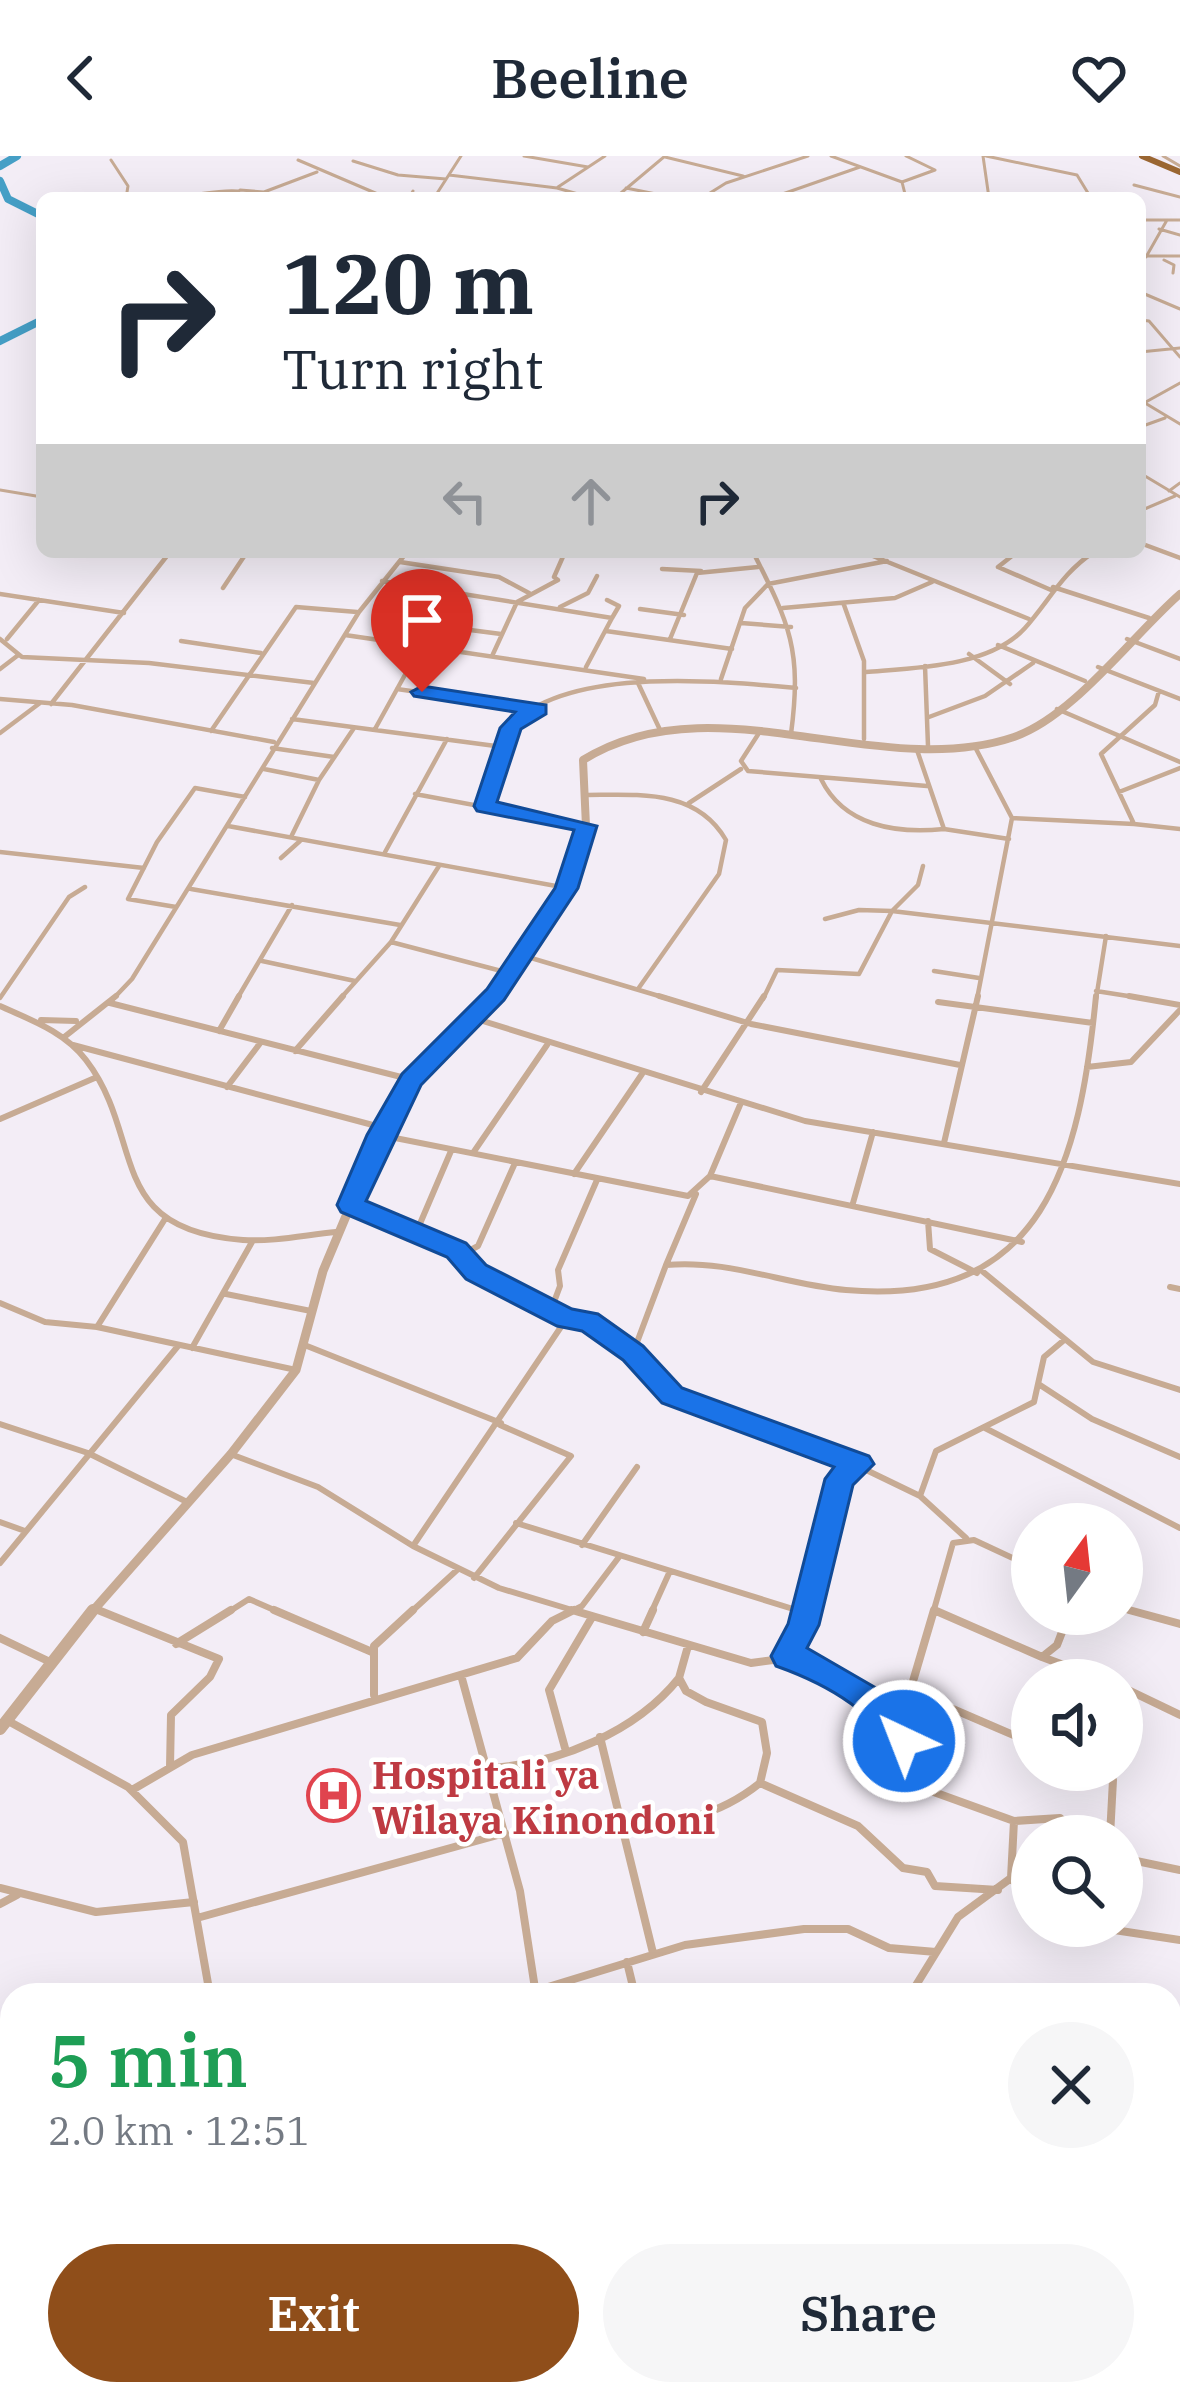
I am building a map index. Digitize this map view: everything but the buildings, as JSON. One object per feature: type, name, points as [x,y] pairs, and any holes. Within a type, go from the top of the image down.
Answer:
[{"type":"highway","points":[[1142,156],[1180,169]]},
{"type":"street","points":[[438,192],[461,156]]},
{"type":"street","points":[[524,156],[588,167]]},
{"type":"street","points":[[557,188],[605,156]]},
{"type":"street","points":[[622,192],[665,156],[746,178]]},
{"type":"street","points":[[792,156],[799,159]]},
{"type":"street","points":[[715,192],[808,156]]},
{"type":"street","points":[[831,156],[902,182],[935,169],[906,156]]},
{"type":"street","points":[[988,192],[985,156],[1077,175],[1087,192]]},
{"type":"street","points":[[1163,156],[1180,169]]},
{"type":"street","points":[[111,160],[127,192]]},
{"type":"street","points":[[298,160],[373,192]]},
{"type":"street","points":[[353,161],[395,174],[571,192]]},
{"type":"street","points":[[788,192],[860,167]]},
{"type":"street","points":[[273,192],[321,171]]},
{"type":"street","points":[[902,182],[905,192]]},
{"type":"street","points":[[1134,185],[1180,196]]},
{"type":"street","points":[[198,192],[208,188],[245,192]]},
{"type":"street","points":[[626,188],[640,192]]},
{"type":"street","points":[[1146,219],[1180,220]]},
{"type":"street","points":[[1146,251],[1167,220]]},
{"type":"street","points":[[1160,230],[1180,235]]},
{"type":"street","points":[[1160,259],[1180,256]]},
{"type":"street","points":[[1146,257],[1174,265],[1173,274]]},
{"type":"street","points":[[1146,295],[1180,309]]},
{"type":"street","points":[[1146,321],[1168,350],[1180,357]]},
{"type":"street","points":[[1146,351],[1180,348]]},
{"type":"street","points":[[1146,399],[1180,383]]},
{"type":"street","points":[[1146,404],[1180,424]]},
{"type":"street","points":[[1146,423],[1166,418]]},
{"type":"street","points":[[1146,477],[1178,496]]},
{"type":"street","points":[[1169,490],[1180,483]]},
{"type":"street","points":[[0,490],[36,495]]},
{"type":"street","points":[[1146,509],[1178,496]]},
{"type":"street","points":[[1146,545],[1180,558]]},
{"type":"street","points":[[50,705],[90,661],[165,558]]},
{"type":"street","points":[[223,588],[243,558]]},
{"type":"street","points":[[66,1041],[79,1021],[110,1003],[177,908],[359,612],[403,558]]},
{"type":"street","points":[[494,654],[517,602],[557,582],[554,577],[562,558]]},
{"type":"street","points":[[755,558],[791,627],[796,688],[791,738]]},
{"type":"street","points":[[880,558],[1029,619]]},
{"type":"street","points":[[1009,558],[998,567],[1150,618]]},
{"type":"street","points":[[866,672],[926,666],[1019,634],[1052,588],[1083,558]]},
{"type":"street","points":[[720,680],[753,595],[768,584],[887,561]]},
{"type":"street","points":[[400,562],[499,577],[529,593]]},
{"type":"street","points":[[662,568],[758,567]]},
{"type":"street","points":[[670,639],[702,571]]},
{"type":"street","points":[[557,608],[588,593],[596,576]]},
{"type":"street","points":[[382,580],[612,618]]},
{"type":"street","points":[[783,608],[895,598],[934,581]]},
{"type":"street","points":[[208,1983],[183,1842],[172,1823],[132,1790],[3,1725],[48,1661],[231,1454],[296,1370],[307,1346],[312,1311],[337,1232],[382,1131],[411,1080],[511,973],[567,888],[586,826],[583,760],[593,748],[661,732],[864,739],[916,747],[974,745],[1018,736],[1057,710],[1127,639],[1180,594]]},
{"type":"street","points":[[0,595],[124,613]]},
{"type":"street","points":[[586,667],[619,605],[607,600]]},
{"type":"street","points":[[17,656],[3,639],[39,601]]},
{"type":"street","points":[[211,731],[261,653],[299,605],[359,612]]},
{"type":"street","points":[[844,605],[866,672],[864,739]]},
{"type":"street","points":[[1165,605],[1180,612]]},
{"type":"street","points":[[640,609],[684,615]]},
{"type":"street","points":[[741,622],[791,627]]},
{"type":"street","points":[[436,646],[447,627],[501,634]]},
{"type":"street","points":[[606,631],[618,637],[670,639],[732,650]]},
{"type":"street","points":[[345,635],[586,667],[656,681]]},
{"type":"street","points":[[1127,639],[1180,659]]},
{"type":"street","points":[[181,641],[261,653]]},
{"type":"street","points":[[375,729],[422,644]]},
{"type":"street","points":[[998,645],[1033,663],[1085,680]]},
{"type":"street","points":[[969,654],[1010,684]]},
{"type":"street","points":[[0,669],[17,656],[314,683]]},
{"type":"street","points":[[929,717],[1010,684],[1033,663]]},
{"type":"street","points":[[926,666],[928,746]]},
{"type":"street","points":[[1098,667],[1180,699]]},
{"type":"street","points":[[485,806],[502,747],[519,718],[539,709],[638,682],[720,680],[796,688]]},
{"type":"street","points":[[638,682],[661,732]]},
{"type":"street","points":[[397,689],[539,709]]},
{"type":"street","points":[[1134,824],[1101,754],[1155,704],[1160,691]]},
{"type":"street","points":[[0,699],[211,731],[334,757]]},
{"type":"street","points":[[0,734],[40,703]]},
{"type":"street","points":[[1057,710],[1180,765]]},
{"type":"street","points":[[292,719],[502,747]]},
{"type":"street","points":[[291,837],[319,780],[354,728]]},
{"type":"street","points":[[689,803],[742,768],[758,733]]},
{"type":"street","points":[[384,854],[447,740]]},
{"type":"street","points":[[944,1143],[995,924],[1012,818],[974,745]]},
{"type":"street","points":[[916,747],[927,786],[944,811],[944,830]]},
{"type":"street","points":[[1119,792],[1180,765]]},
{"type":"street","points":[[742,768],[927,786]]},
{"type":"street","points":[[262,769],[319,780]]},
{"type":"street","points":[[821,779],[833,800],[867,823],[1009,839]]},
{"type":"street","points":[[177,908],[128,898],[195,788],[245,797]]},
{"type":"street","points":[[415,794],[586,826]]},
{"type":"street","points":[[584,795],[689,803],[717,824],[727,851],[718,874],[638,989]]},
{"type":"street","points":[[1012,818],[1180,829]]},
{"type":"street","points":[[228,826],[567,888]]},
{"type":"street","points":[[281,858],[303,839]]},
{"type":"street","points":[[0,852],[144,868]]},
{"type":"street","points":[[296,1051],[391,941],[439,866]]},
{"type":"street","points":[[701,1092],[751,1024],[781,967],[853,975],[864,970],[879,928],[918,886],[923,866]]},
{"type":"street","points":[[85,887],[69,897],[0,1002],[38,1020],[66,1041],[97,1077],[116,1120],[132,1181],[144,1202],[165,1219],[253,1240],[337,1232]]},
{"type":"street","points":[[189,888],[400,925]]},
{"type":"street","points":[[219,1031],[292,905]]},
{"type":"street","points":[[825,919],[859,910],[892,911],[1180,946]]},
{"type":"street","points":[[666,1265],[898,1294],[937,1291],[979,1272],[1022,1242],[1056,1195],[1087,1066],[1106,936]]},
{"type":"street","points":[[391,941],[511,973]]},
{"type":"street","points":[[521,955],[751,1024],[960,1065]]},
{"type":"street","points":[[262,961],[355,981]]},
{"type":"street","points":[[934,971],[979,978]]},
{"type":"street","points":[[1087,1066],[1111,1070],[1143,1059],[1180,1008],[1096,992]]},
{"type":"street","points":[[938,1002],[1093,1023]]},
{"type":"street","points":[[110,1003],[411,1080]]},
{"type":"street","points":[[473,1018],[740,1105],[1180,1184]]},
{"type":"street","points":[[38,1020],[79,1021]]},
{"type":"street","points":[[66,1041],[451,1150],[677,1196],[696,1194]]},
{"type":"street","points":[[226,1088],[261,1042]]},
{"type":"street","points":[[473,1153],[547,1045]]},
{"type":"street","points":[[574,1174],[643,1074]]},
{"type":"street","points":[[0,1119],[97,1077]]},
{"type":"street","points":[[633,1353],[696,1194],[710,1176],[740,1105]]},
{"type":"street","points":[[853,1203],[873,1132]]},
{"type":"street","points":[[416,1233],[451,1150]]},
{"type":"street","points":[[461,1255],[478,1246],[516,1161]]},
{"type":"street","points":[[710,1176],[1022,1242]]},
{"type":"street","points":[[551,1310],[560,1286],[559,1270],[597,1180]]},
{"type":"street","points":[[351,1205],[461,1255],[476,1272],[567,1318],[583,1318],[633,1353],[681,1400],[859,1464],[920,1496],[966,1538],[1011,1558]]},
{"type":"street","points":[[97,1327],[165,1219]]},
{"type":"street","points":[[928,1221],[930,1249],[979,1272],[1093,1362],[1180,1390]]},
{"type":"street","points":[[192,1348],[253,1240]]},
{"type":"street","points":[[226,1294],[312,1311]]},
{"type":"street","points":[[0,1303],[45,1322],[97,1327],[296,1370]]},
{"type":"street","points":[[413,1546],[501,1424],[567,1318]]},
{"type":"street","points":[[920,1496],[936,1451],[1027,1408],[1040,1385],[1044,1357],[1063,1341]]},
{"type":"street","points":[[0,1563],[178,1346]]},
{"type":"street","points":[[307,1346],[570,1453],[475,1578]]},
{"type":"street","points":[[1040,1385],[1092,1419],[1180,1457]]},
{"type":"street","points":[[0,1424],[88,1454],[187,1502]]},
{"type":"street","points":[[985,1428],[1180,1528]]},
{"type":"street","points":[[231,1454],[318,1487],[457,1570],[570,1613],[752,1663],[787,1656],[809,1662],[890,1713],[904,1741],[906,1782],[1011,1820]]},
{"type":"street","points":[[787,1656],[807,1613],[839,1479],[859,1464]]},
{"type":"street","points":[[582,1545],[637,1467]]},
{"type":"street","points":[[0,1522],[25,1531]]},
{"type":"street","points":[[516,1523],[807,1613]]},
{"type":"street","points":[[890,1713],[906,1705],[953,1543],[966,1538]]},
{"type":"street","points":[[132,1790],[192,1755],[300,1725],[374,1696],[517,1658],[547,1625],[570,1613],[609,1576],[619,1557]]},
{"type":"street","points":[[372,1652],[457,1570]]},
{"type":"street","points":[[643,1632],[670,1571]]},
{"type":"street","points":[[176,1643],[249,1599],[372,1652],[378,1659],[374,1696]]},
{"type":"street","points":[[94,1608],[214,1655],[220,1664],[171,1714],[170,1767]]},
{"type":"street","points":[[934,1610],[1047,1659]]},
{"type":"street","points":[[1143,1614],[1180,1624]]},
{"type":"street","points":[[565,1748],[549,1690],[582,1643],[591,1619]]},
{"type":"street","points":[[1042,1657],[1061,1635]]},
{"type":"street","points":[[0,1638],[48,1661]]},
{"type":"street","points":[[490,1768],[512,1767],[601,1737],[662,1700],[679,1678],[688,1646]]},
{"type":"street","points":[[460,1675],[490,1768],[534,1983]]},
{"type":"street","points":[[621,1820],[661,1825],[728,1803],[760,1784],[770,1738],[763,1718],[700,1700],[679,1678]]},
{"type":"street","points":[[911,1691],[1011,1733]]},
{"type":"street","points":[[1143,1697],[1180,1715]]},
{"type":"street","points":[[601,1737],[653,1953]]},
{"type":"street","points":[[760,1784],[858,1826],[903,1868],[927,1872],[939,1888],[998,1890]]},
{"type":"street","points":[[197,1918],[505,1833]]},
{"type":"street","points":[[1143,1862],[1180,1870]]},
{"type":"street","points":[[917,1983],[958,1917],[1010,1878],[1011,1864]]},
{"type":"street","points":[[0,1888],[107,1916],[194,1902]]},
{"type":"street","points":[[0,1904],[17,1895]]},
{"type":"street","points":[[565,1983],[653,1953],[839,1927],[889,1948],[936,1952]]},
{"type":"street","points":[[1143,1934],[1180,1940]]},
{"type":"street","points":[[627,1962],[632,1983]]},
{"type":"waterway","points":[[0,166],[17,156]]},
{"type":"waterway","points":[[0,181],[8,199],[36,213]]},
{"type":"waterway","points":[[0,341],[36,323]]},
{"type":"place","name":"Hospitali ya Wilaya Kinondoni","points":[[333,1796]]},
{"type":"route","points":[[422,692],[539,709],[510,728],[485,806],[586,826],[567,888],[533,931],[495,994],[411,1080],[380,1135],[351,1205],[445,1244],[476,1272],[567,1318],[589,1321],[633,1353],[672,1396],[859,1464],[845,1469],[839,1479],[803,1625],[787,1656],[809,1662],[890,1713],[904,1741]]}]
